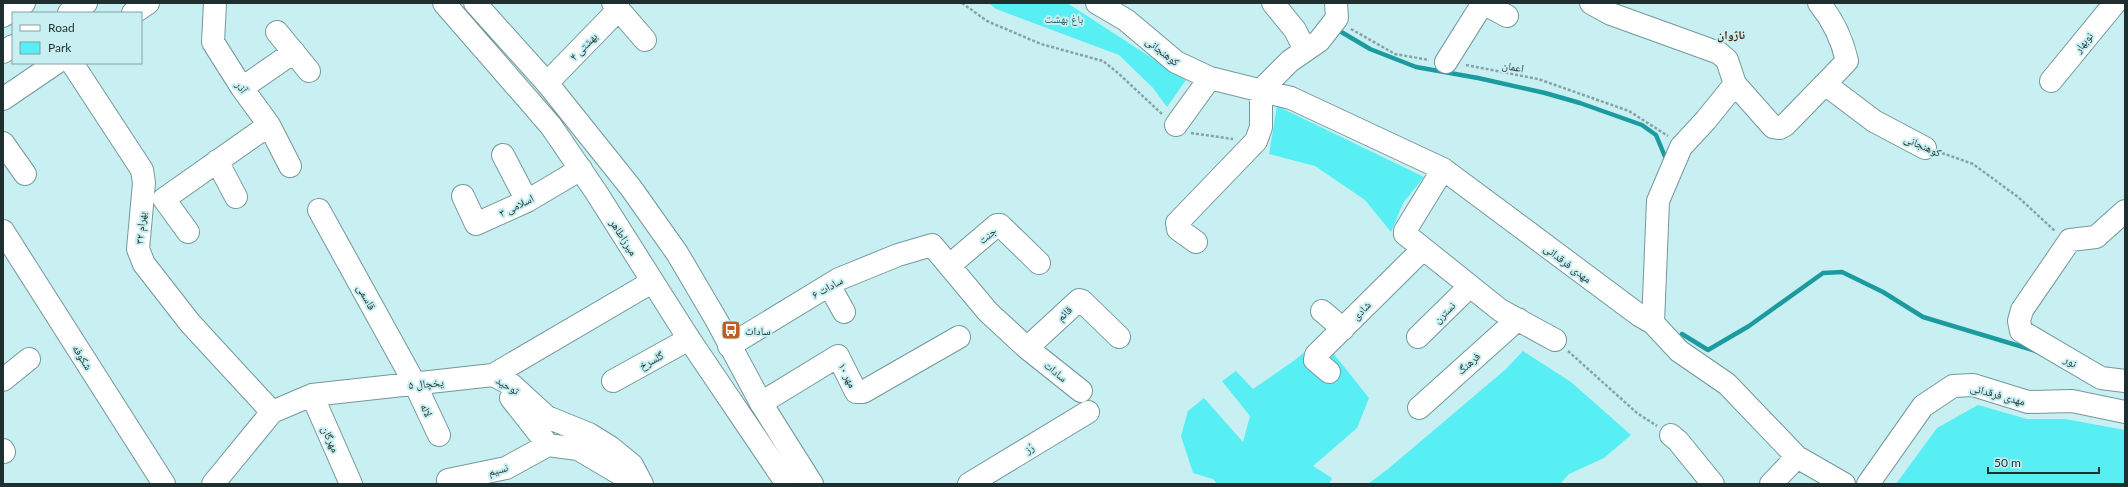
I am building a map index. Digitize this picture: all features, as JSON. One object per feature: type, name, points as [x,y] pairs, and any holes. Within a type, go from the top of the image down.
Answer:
[{"type":"main road","points":[[3,16],[24,3]]},
{"type":"main road","points":[[71,12],[86,3]]},
{"type":"main road","points":[[134,12],[148,3]]},
{"type":"main road","name":"آذر","points":[[215,3],[213,42],[242,88],[269,125],[290,166]]},
{"type":"main road","name":"میرزاطاهر","points":[[444,3],[526,95],[551,126],[581,169],[689,339],[787,484]]},
{"type":"main road","points":[[475,3],[547,83],[632,188],[677,253],[717,321],[729,346],[761,403],[812,484]]},
{"type":"main road","name":"کوهنجانی","points":[[1097,3],[1126,20],[1176,62],[1210,78],[1260,90]]},
{"type":"main road","points":[[1273,3],[1295,30],[1305,50]]},
{"type":"main road","points":[[1446,62],[1483,3],[1507,16]]},
{"type":"main road","points":[[1591,3],[1611,14],[1719,53],[1727,60],[1735,84],[1773,127],[1780,128],[1847,61],[1843,41],[1826,12],[1818,3]]},
{"type":"main road","name":"نوبهار","points":[[2051,82],[2115,3]]},
{"type":"main road","points":[[616,6],[645,40]]},
{"type":"main road","name":"بهشتی ۴","points":[[547,83],[616,6]]},
{"type":"main road","points":[[1196,242],[1178,229],[1177,222],[1256,141],[1261,128],[1260,90],[1290,61],[1319,41],[1336,10]]},
{"type":"main road","points":[[277,32],[309,72]]},
{"type":"main road","points":[[3,52],[12,47]]},
{"type":"main road","points":[[242,88],[294,52]]},
{"type":"main road","points":[[3,99],[55,64]]},
{"type":"main road","name":"بهرام ۳۲","points":[[73,64],[142,170],[144,183],[138,249],[144,264],[190,322],[272,412]]},
{"type":"main road","points":[[1176,125],[1210,78]]},
{"type":"main road","points":[[1653,323],[1658,200],[1681,147],[1706,120],[1735,84]]},
{"type":"main road","name":"کوهنجانی","points":[[1825,84],[1874,121],[1925,148]]},
{"type":"main road","name":"مهدی فرقدانی","points":[[1260,90],[1290,98],[1442,169],[1639,315],[1653,323],[1679,351],[1727,384],[1797,456],[1844,484]]},
{"type":"main road","points":[[188,232],[164,199],[269,125]]},
{"type":"main road","points":[[3,143],[25,174]]},
{"type":"main road","points":[[503,155],[527,201]]},
{"type":"main road","points":[[216,161],[236,197]]},
{"type":"main road","name":"اسلامی ۳","points":[[463,196],[476,224],[527,201],[581,169]]},
{"type":"main road","points":[[1442,169],[1405,231],[1408,238],[1500,310],[1555,340]]},
{"type":"main road","points":[[606,208],[611,196],[618,191],[632,188]]},
{"type":"main road","name":"قاسمی","points":[[319,210],[415,384]]},
{"type":"main road","points":[[2070,240],[2096,237],[2123,217]]},
{"type":"main road","name":"جنت","points":[[950,265],[997,225],[1000,225],[1039,264]]},
{"type":"main road","name":"شکوفه","points":[[3,231],[164,484]]},
{"type":"main road","name":"نور","points":[[2070,240],[2022,310],[2019,321],[2021,331],[2101,378],[2125,381]]},
{"type":"main road","name":"سادات","points":[[932,245],[988,312],[1027,348],[1081,391]]},
{"type":"main road","name":"سادات ۶","points":[[729,346],[829,285],[898,255],[932,245]]},
{"type":"main road","name":"شادی","points":[[1329,372],[1315,360],[1315,357],[1423,249]]},
{"type":"main road","name":"یخچال ۵","points":[[213,484],[272,412],[312,395],[493,375],[652,282]]},
{"type":"main road","points":[[829,285],[844,312]]},
{"type":"main road","name":"نسترن","points":[[1418,337],[1470,286]]},
{"type":"main road","name":"قائم","points":[[1027,348],[1079,300],[1082,300],[1119,337]]},
{"type":"main road","points":[[1322,311],[1342,329]]},
{"type":"main road","name":"فرهنگ","points":[[1418,408],[1518,319]]},
{"type":"main road","name":"گلسرخ","points":[[613,381],[689,339],[704,335],[717,321]]},
{"type":"main road","name":"مهر ۱۰","points":[[761,403],[838,356],[856,392],[860,393],[959,337]]},
{"type":"main road","points":[[3,380],[29,359]]},
{"type":"main road","name":"توحید","points":[[493,375],[548,445],[584,441]]},
{"type":"main road","name":"توحید","points":[[493,375],[512,385],[547,417],[584,441],[631,477]]},
{"type":"main road","name":"لاله","points":[[415,384],[439,435]]},
{"type":"main road","name":"مهدی فرقدانی","points":[[1868,484],[1923,406],[1953,386],[1973,385],[2028,402],[2072,401],[2125,412]]},
{"type":"main road","name":"مهرگان","points":[[312,395],[351,484]]},
{"type":"main road","name":"رُز","points":[[969,484],[1088,412]]},
{"type":"main road","points":[[1671,435],[1678,441],[1713,484]]},
{"type":"main road","name":"نسیم","points":[[450,484],[448,480],[509,476],[548,445]]},
{"type":"main road","points":[[1771,484],[1797,456]]},
{"type":"path","points":[[962,3],[987,21],[1041,44],[1103,61],[1168,120],[1194,134],[1256,141]]},
{"type":"path","name":"اعمان","points":[[1336,10],[1362,36],[1395,54],[1538,78],[1629,111],[1657,127],[1681,147]]},
{"type":"path","name":"کوهنجانی","points":[[1925,148],[1973,164],[2018,197],[2053,230],[2070,240]]},
{"type":"path","points":[[1555,340],[1637,413],[1671,435]]},
{"type":"green space","name":"باغ بهشت","points":[[989,3],[1067,3],[1186,80],[1167,107],[1153,88],[1119,55],[996,9]]},
{"type":"green space","points":[[1277,106],[1424,177],[1403,203],[1391,232],[1365,200],[1315,166],[1269,154]]},
{"type":"green space","points":[[1321,338],[1369,398],[1357,428],[1313,466],[1332,478],[1329,484],[1217,484],[1213,479],[1193,473],[1181,436],[1188,411],[1204,398],[1243,442],[1250,416],[1222,381],[1236,371],[1253,389],[1295,360]]},
{"type":"green space","points":[[1523,351],[1571,382],[1631,435],[1604,458],[1569,474],[1560,484],[1368,484],[1388,469],[1506,369]]},
{"type":"green space","points":[[1978,405],[2027,419],[2065,419],[2125,430],[2125,484],[1896,484],[1937,428]]},
{"type":"waterway","points":[[1338,30],[1370,49],[1416,67],[1478,78],[1545,93],[1580,103],[1642,125],[1656,135],[1666,159],[1665,162]]},
{"type":"waterway","points":[[1682,334],[1708,350],[1749,326],[1823,273],[1842,272],[1883,292],[1923,317],[2036,351]]},
{"type":"place","name":"سادات","points":[[731,330]]},
{"type":"district","name":"ناژوان","points":[[1731,34]]}]
